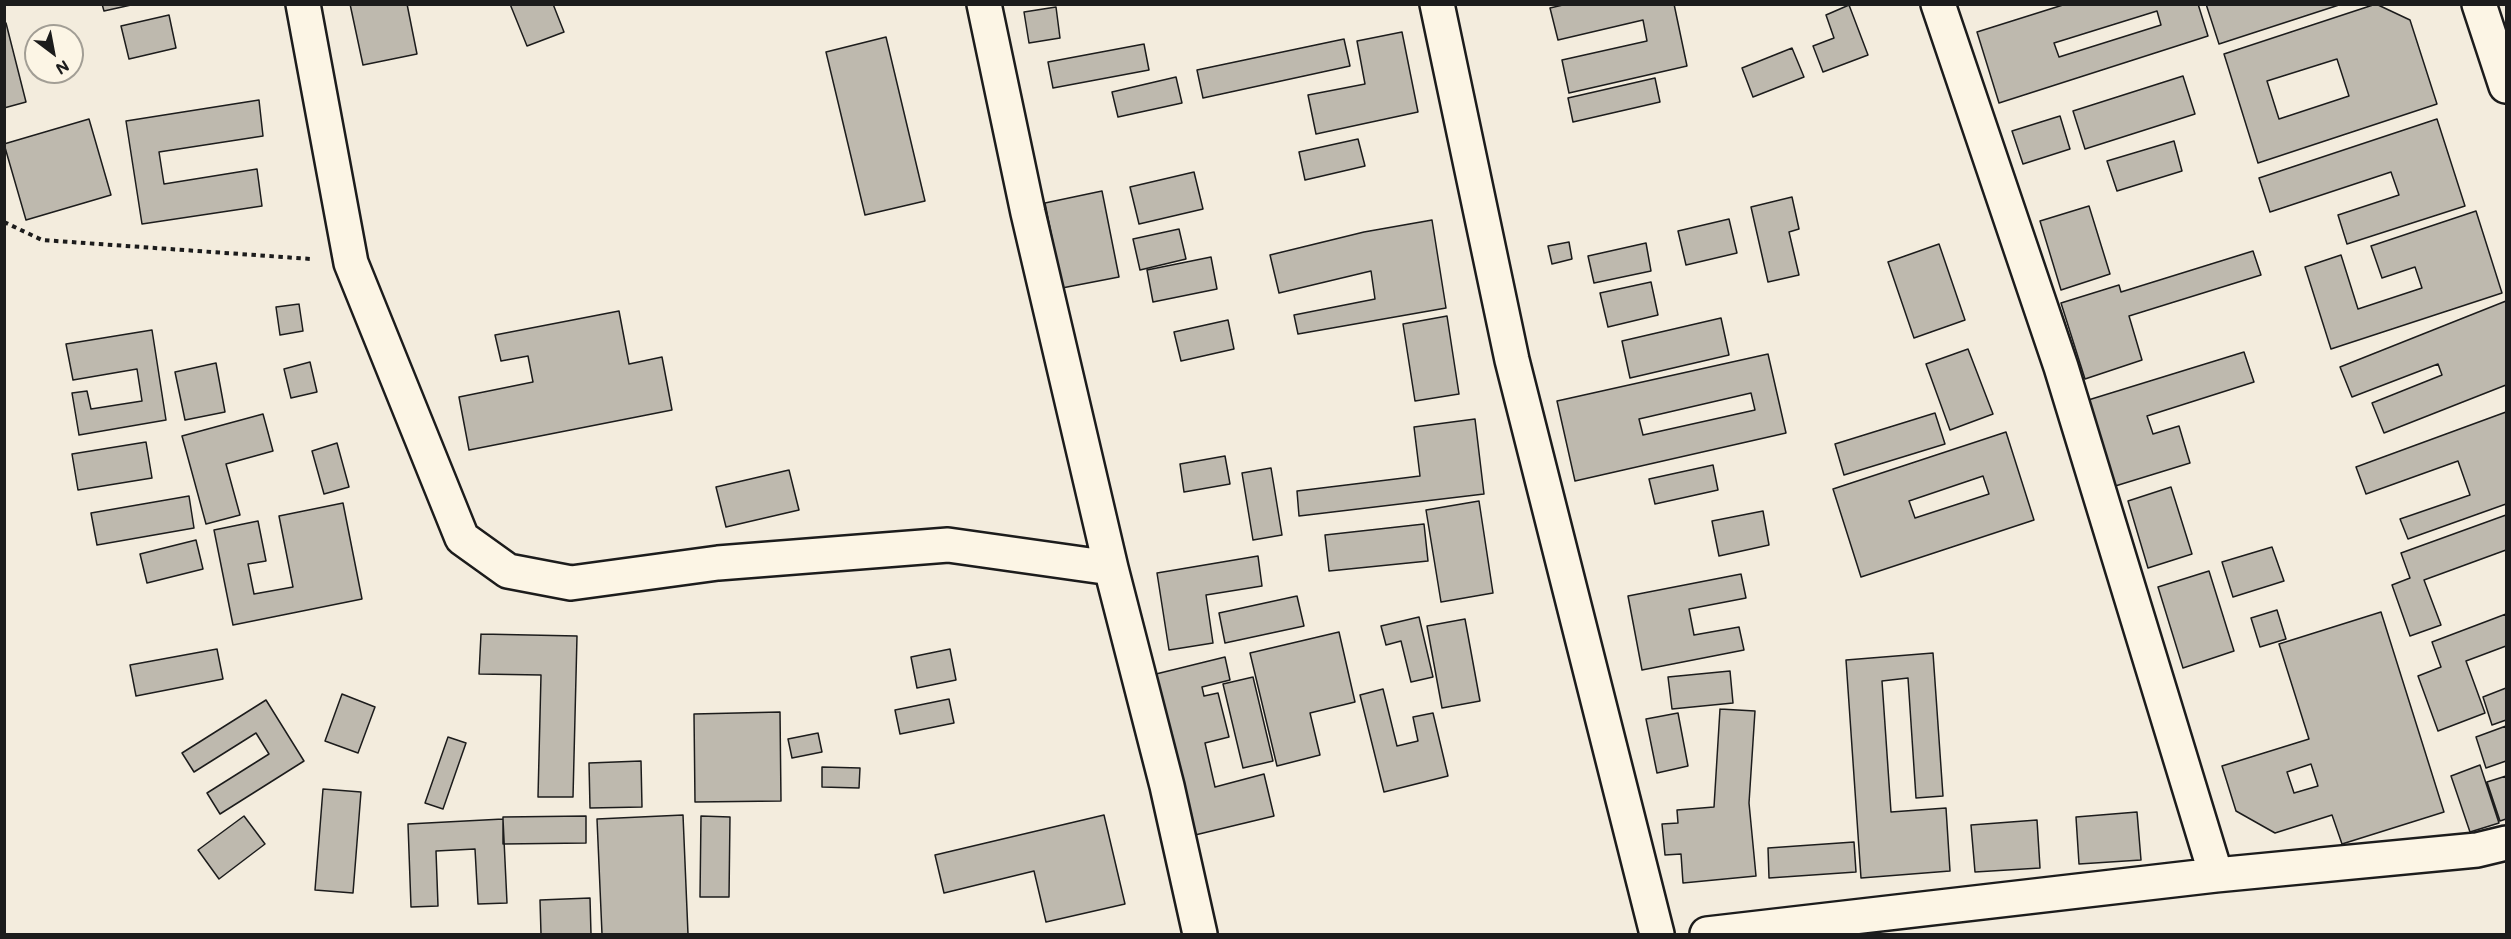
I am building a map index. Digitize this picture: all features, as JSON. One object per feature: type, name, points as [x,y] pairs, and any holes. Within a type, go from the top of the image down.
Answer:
[{"type":"street","points":[[303,4],[351,263],[462,538],[508,571],[571,583],[718,563],[948,545],[1111,568]]},
{"type":"street","points":[[984,4],[1031,224],[1111,568],[1167,786],[1200,934]]},
{"type":"street","points":[[1437,4],[1512,360],[1657,934]]},
{"type":"street","points":[[1938,4],[2061,367],[2216,875]]},
{"type":"street","points":[[2478,4],[2506,86]]},
{"type":"street","points":[[1707,934],[2216,875],[2477,850],[2506,843]]},
{"type":"path","points":[[4,222],[42,240],[351,263]]},
{"type":"building","points":[[102,4],[130,4],[131,5],[104,11]]},
{"type":"building","points":[[350,4],[407,4],[417,54],[363,65]]},
{"type":"building","points":[[510,4],[553,4],[564,32],[527,46]]},
{"type":"building","points":[[1567,4],[1674,4],[1687,66],[1569,93],[1562,60],[1647,41],[1643,20],[1558,40],[1550,8]]},
{"type":"building","points":[[2066,4],[2198,4],[2208,36],[1999,103],[1977,32]],"holes":[[[2157,11],[2161,25],[2059,57],[2054,43]]]},
{"type":"building","points":[[2206,4],[2342,4],[2219,44]]},
{"type":"building","points":[[2376,4],[2410,20],[2437,104],[2258,163],[2224,54]],"holes":[[[2337,59],[2349,96],[2279,119],[2267,81]]]},
{"type":"building","points":[[1849,5],[1868,55],[1823,72],[1813,46],[1834,38],[1826,15]]},
{"type":"building","points":[[1056,7],[1060,38],[1029,43],[1024,12]]},
{"type":"building","points":[[169,15],[176,48],[129,59],[121,26]]},
{"type":"building","points":[[6,23],[26,102],[4,108],[4,24]]},
{"type":"building","points":[[1402,32],[1418,112],[1316,134],[1308,95],[1365,84],[1357,41]]},
{"type":"building","points":[[886,37],[925,201],[865,215],[826,52]]},
{"type":"building","points":[[1344,39],[1350,66],[1203,98],[1197,70]]},
{"type":"building","points":[[1144,44],[1149,70],[1053,88],[1048,62]]},
{"type":"building","points":[[1792,48],[1804,77],[1753,97],[1742,68]]},
{"type":"building","points":[[2183,76],[2195,114],[2085,149],[2073,111]]},
{"type":"building","points":[[1176,77],[1182,103],[1118,117],[1112,92]]},
{"type":"building","points":[[1655,78],[1660,102],[1573,122],[1568,98]]},
{"type":"building","points":[[259,100],[263,136],[159,152],[164,184],[257,169],[262,206],[142,224],[126,121]]},
{"type":"building","points":[[2060,116],[2070,149],[2023,164],[2012,131]]},
{"type":"building","points":[[89,119],[111,195],[26,220],[4,144]]},
{"type":"building","points":[[2437,119],[2465,206],[2347,244],[2338,215],[2399,195],[2391,172],[2270,212],[2259,178]]},
{"type":"building","points":[[1358,139],[1365,166],[1305,180],[1299,152]]},
{"type":"building","points":[[2174,141],[2182,171],[2117,191],[2107,161]]},
{"type":"building","points":[[1194,172],[1203,209],[1139,224],[1130,187]]},
{"type":"building","points":[[1102,191],[1119,277],[1062,288],[1045,203]]},
{"type":"building","points":[[1792,197],[1799,229],[1789,232],[1799,275],[1768,282],[1751,207]]},
{"type":"building","points":[[2089,206],[2110,274],[2061,290],[2040,221]]},
{"type":"building","points":[[2476,211],[2502,293],[2331,349],[2305,267],[2341,255],[2358,309],[2422,288],[2415,267],[2382,278],[2371,246]]},
{"type":"building","points":[[1729,219],[1737,253],[1686,265],[1678,231]]},
{"type":"building","points":[[1432,220],[1446,308],[1298,334],[1294,315],[1375,299],[1371,271],[1279,293],[1270,255],[1364,232]]},
{"type":"building","points":[[1179,229],[1186,259],[1140,270],[1133,239]]},
{"type":"building","points":[[1569,242],[1572,259],[1552,264],[1548,246]]},
{"type":"building","points":[[1646,243],[1651,271],[1594,283],[1588,256]]},
{"type":"building","points":[[1939,244],[1965,320],[1914,338],[1888,262]]},
{"type":"building","points":[[2253,251],[2261,275],[2129,316],[2142,360],[2085,379],[2061,303],[2119,285],[2121,292]]},
{"type":"building","points":[[1211,257],[1217,289],[1153,302],[1147,270]]},
{"type":"building","points":[[1651,282],[1658,315],[1608,327],[1600,293]]},
{"type":"building","points":[[2506,301],[2506,385],[2384,433],[2372,403],[2442,375],[2438,364],[2352,397],[2340,367]]},
{"type":"building","points":[[299,304],[303,331],[280,335],[276,307]]},
{"type":"building","points":[[619,311],[629,364],[662,357],[672,410],[469,450],[459,397],[533,382],[528,356],[501,361],[495,335]]},
{"type":"building","points":[[1447,316],[1459,394],[1415,401],[1403,324]]},
{"type":"building","points":[[1721,318],[1729,355],[1630,378],[1622,341]]},
{"type":"building","points":[[1228,320],[1234,349],[1181,361],[1174,332]]},
{"type":"building","points":[[152,330],[166,420],[79,435],[72,393],[87,391],[91,409],[142,401],[137,369],[73,380],[66,344]]},
{"type":"building","points":[[1968,349],[1993,414],[1950,430],[1926,364]]},
{"type":"building","points":[[2244,352],[2254,382],[2147,416],[2153,434],[2179,426],[2190,463],[2112,487],[2085,401]]},
{"type":"building","points":[[1768,354],[1786,433],[1575,481],[1557,401]],"holes":[[[1751,393],[1755,410],[1643,435],[1639,419]]]},
{"type":"building","points":[[310,362],[317,392],[291,398],[284,369]]},
{"type":"building","points":[[216,363],[225,412],[185,420],[175,372]]},
{"type":"building","points":[[2506,412],[2506,504],[2408,539],[2400,519],[2470,495],[2458,461],[2366,494],[2356,467]]},
{"type":"building","points":[[1935,413],[1945,444],[1844,475],[1835,444]]},
{"type":"building","points":[[263,414],[273,451],[226,464],[240,515],[206,524],[182,436]]},
{"type":"building","points":[[1475,419],[1484,494],[1299,516],[1297,491],[1420,476],[1414,427]]},
{"type":"building","points":[[2006,432],[2034,520],[1861,577],[1833,489]],"holes":[[[1983,476],[1989,494],[1915,518],[1909,501]]]},
{"type":"building","points":[[146,442],[152,478],[78,490],[72,454]]},
{"type":"building","points":[[337,443],[349,487],[324,494],[312,451]]},
{"type":"building","points":[[1225,456],[1230,484],[1184,492],[1180,464]]},
{"type":"building","points":[[1713,465],[1718,490],[1655,504],[1649,479]]},
{"type":"building","points":[[1271,468],[1282,535],[1253,540],[1242,473]]},
{"type":"building","points":[[789,470],[799,510],[726,527],[716,487]]},
{"type":"building","points":[[2171,487],[2192,554],[2148,568],[2128,501]]},
{"type":"building","points":[[189,496],[194,528],[97,545],[91,513]]},
{"type":"building","points":[[1479,501],[1493,593],[1441,602],[1426,510]]},
{"type":"building","points":[[343,503],[362,599],[233,625],[214,530],[258,521],[266,561],[248,564],[254,594],[293,587],[279,516]]},
{"type":"building","points":[[1763,511],[1769,545],[1719,556],[1712,521]]},
{"type":"building","points":[[2506,515],[2506,550],[2424,580],[2441,625],[2410,636],[2392,585],[2410,578],[2401,553]]},
{"type":"building","points":[[1424,524],[1428,561],[1329,571],[1325,535]]},
{"type":"building","points":[[196,540],[203,569],[147,583],[140,554]]},
{"type":"building","points":[[2272,547],[2284,581],[2233,597],[2222,562]]},
{"type":"building","points":[[1258,556],[1262,586],[1206,595],[1213,643],[1169,650],[1157,573]]},
{"type":"building","points":[[2209,571],[2234,651],[2183,668],[2158,587]]},
{"type":"building","points":[[1741,574],[1746,598],[1689,609],[1694,635],[1739,627],[1744,650],[1642,670],[1628,596]]},
{"type":"building","points":[[1297,596],[1304,626],[1225,643],[1219,613]]},
{"type":"building","points":[[2277,610],[2286,639],[2260,647],[2251,618]]},
{"type":"building","points":[[2381,612],[2444,812],[2342,844],[2332,815],[2275,833],[2236,811],[2222,766],[2309,739],[2279,644]],"holes":[[[2311,764],[2318,786],[2294,793],[2287,772]]]},
{"type":"building","points":[[2506,614],[2506,646],[2466,661],[2485,713],[2438,731],[2418,676],[2441,667],[2432,642]]},
{"type":"building","points":[[1419,617],[1433,677],[1411,682],[1401,641],[1386,645],[1381,626]]},
{"type":"building","points":[[1465,619],[1480,701],[1442,708],[1427,626]]},
{"type":"building","points":[[1339,632],[1355,702],[1310,713],[1320,755],[1277,766],[1250,653]]},
{"type":"building","points":[[481,634],[577,636],[573,797],[538,797],[541,675],[479,674]]},
{"type":"building","points":[[217,649],[223,679],[136,696],[130,665]]},
{"type":"building","points":[[950,649],[956,680],[917,688],[911,657]]},
{"type":"building","points":[[1933,653],[1943,796],[1916,798],[1908,678],[1882,681],[1891,812],[1946,808],[1950,871],[1861,878],[1846,660]]},
{"type":"building","points":[[1225,657],[1230,680],[1202,687],[1204,696],[1218,693],[1229,737],[1205,743],[1215,787],[1264,774],[1274,816],[1195,835],[1156,674]]},
{"type":"building","points":[[1730,671],[1733,703],[1672,709],[1668,677]]},
{"type":"building","points":[[1253,677],[1273,761],[1243,768],[1223,684]]},
{"type":"building","points":[[2506,688],[2506,720],[2492,725],[2483,697]]},
{"type":"building","points":[[1383,689],[1397,746],[1418,741],[1413,717],[1433,713],[1448,776],[1384,792],[1360,695]]},
{"type":"building","points":[[342,694],[375,707],[358,753],[325,741]]},
{"type":"building","points":[[949,699],[954,723],[900,734],[895,710]]},
{"type":"building","points":[[266,700],[304,761],[220,814],[207,793],[269,754],[256,733],[194,772],[182,753]]},
{"type":"building","points":[[1720,709],[1755,711],[1749,803],[1756,876],[1683,883],[1681,854],[1665,855],[1662,824],[1678,823],[1677,810],[1714,807]]},
{"type":"building","points":[[780,712],[781,801],[695,802],[694,714]]},
{"type":"building","points":[[1678,713],[1688,766],[1657,773],[1646,719]]},
{"type":"building","points":[[2506,726],[2506,761],[2486,768],[2476,737]]},
{"type":"building","points":[[818,733],[822,752],[792,758],[788,739]]},
{"type":"building","points":[[448,737],[466,743],[443,809],[425,803]]},
{"type":"building","points":[[641,761],[642,807],[590,808],[589,763]]},
{"type":"building","points":[[2480,765],[2499,823],[2470,832],[2451,776]]},
{"type":"building","points":[[822,767],[860,768],[859,788],[822,787]]},
{"type":"building","points":[[2506,776],[2506,819],[2500,821],[2487,782]]},
{"type":"building","points":[[323,789],[361,792],[353,893],[315,890]]},
{"type":"building","points":[[2137,812],[2141,860],[2079,864],[2076,817]]},
{"type":"building","points":[[683,815],[688,934],[602,934],[597,819]]},
{"type":"building","points":[[1104,815],[1125,904],[1046,922],[1034,871],[944,893],[935,855]]},
{"type":"building","points":[[244,816],[265,844],[219,879],[198,850]]},
{"type":"building","points":[[586,816],[586,843],[503,844],[503,817]]},
{"type":"building","points":[[701,816],[730,817],[729,897],[700,897]]},
{"type":"building","points":[[503,819],[507,903],[478,904],[475,849],[436,851],[438,906],[411,907],[408,824]]},
{"type":"building","points":[[2037,820],[2040,868],[1975,872],[1971,825]]},
{"type":"building","points":[[1854,842],[1856,872],[1769,878],[1768,848]]},
{"type":"building","points":[[590,898],[591,934],[541,934],[540,900]]}]
